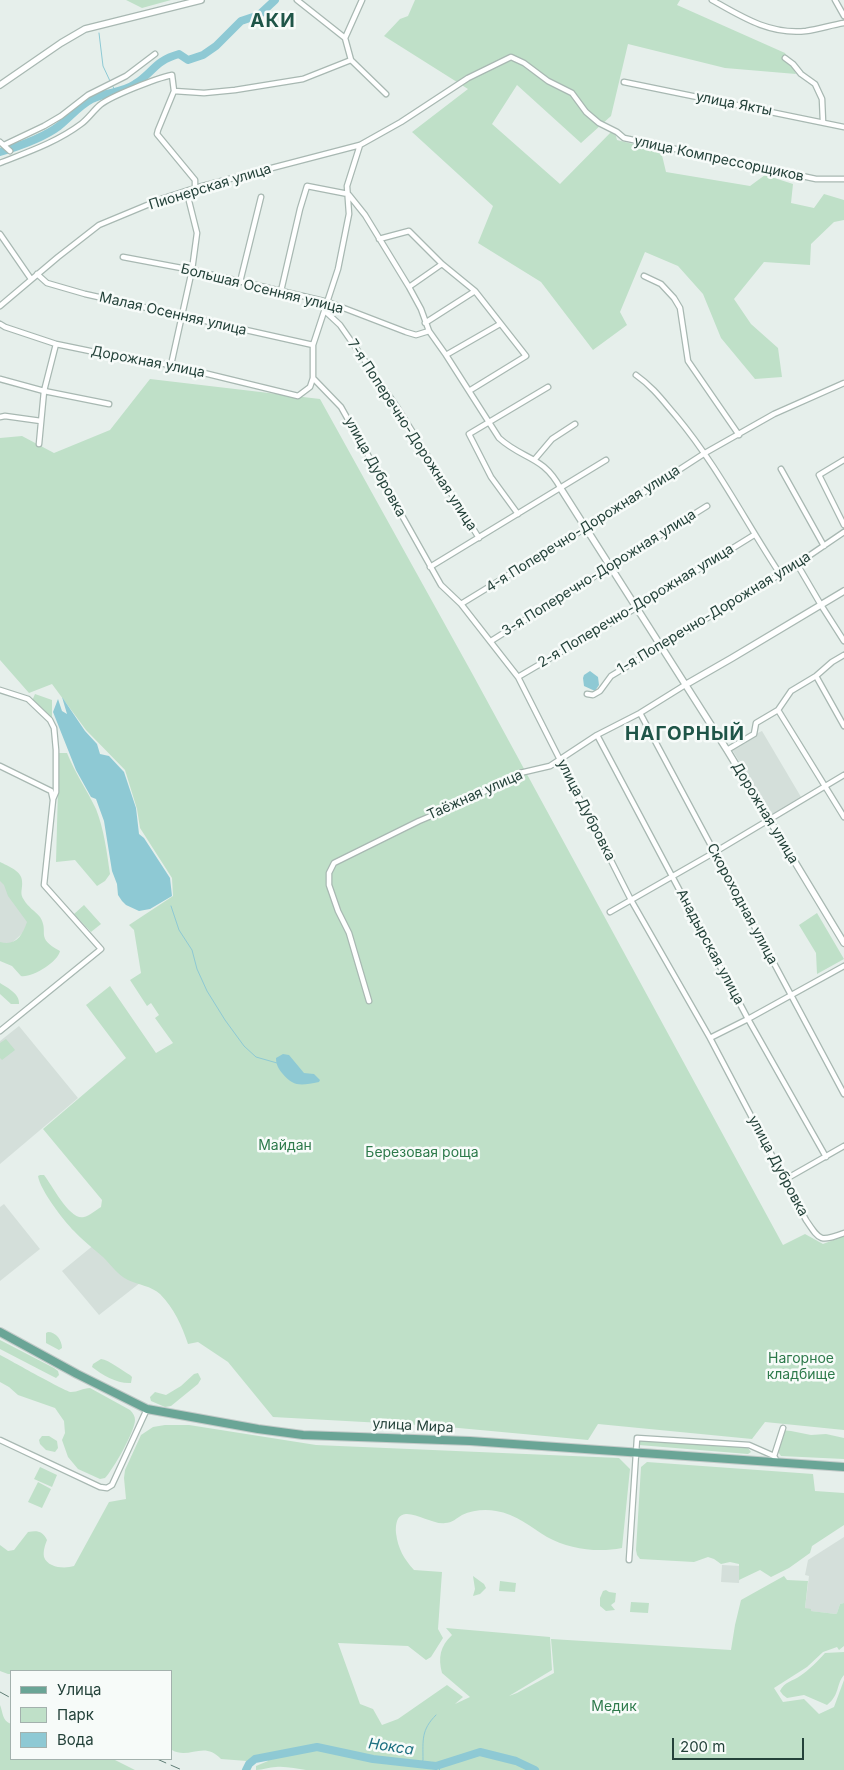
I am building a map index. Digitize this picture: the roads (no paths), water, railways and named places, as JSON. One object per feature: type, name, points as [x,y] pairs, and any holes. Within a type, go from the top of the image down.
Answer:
[{"type":"main road","name":"улица Мира","points":[[0,1332],[147,1409],[258,1429],[303,1435],[470,1441],[844,1468]]},
{"type":"street","points":[[0,85],[61,43],[86,30],[201,0]]},
{"type":"street","points":[[297,0],[345,38],[351,60],[386,94]]},
{"type":"street","points":[[345,38],[362,0]]},
{"type":"street","points":[[712,0],[755,24],[777,30],[806,31],[844,23]]},
{"type":"street","points":[[835,0],[844,16]]},
{"type":"street","points":[[5,147],[61,116],[88,95],[126,76],[155,54]]},
{"type":"street","name":"улица Компрессорщиков","points":[[360,145],[401,122],[468,78],[511,57],[524,63],[548,81],[572,93],[586,112],[599,123],[617,132],[624,138],[816,179],[844,179]]},
{"type":"street","points":[[786,58],[801,74],[816,84],[822,99],[823,122]]},
{"type":"street","points":[[174,91],[219,92],[303,79],[351,60]]},
{"type":"street","points":[[0,163],[54,141],[81,124],[102,104],[159,78],[172,75],[174,91],[157,134],[195,180],[195,188],[189,201],[197,234],[192,270],[171,365]]},
{"type":"street","name":"улица Якты","points":[[624,82],[844,127]]},
{"type":"street","points":[[313,378],[314,346],[338,270],[349,214],[347,186],[360,145]]},
{"type":"street","name":"Пионерская улица","points":[[0,306],[99,225],[164,198],[195,188],[360,145]]},
{"type":"street","points":[[281,291],[307,186],[348,194],[364,215],[421,310],[429,331],[488,423],[499,438],[509,447],[535,459],[553,475],[561,489]]},
{"type":"street","points":[[240,282],[261,197]]},
{"type":"street","points":[[379,240],[409,231],[442,264],[475,291],[526,356],[469,391]]},
{"type":"street","points":[[0,234],[31,279]]},
{"type":"street","name":"Большая Осенняя улица","points":[[122,258],[192,270],[328,302],[406,332],[416,334],[429,331]]},
{"type":"street","points":[[408,287],[442,264]]},
{"type":"street","name":"Малая Осенняя улица","points":[[37,274],[47,283],[85,294],[314,346]]},
{"type":"street","points":[[644,276],[661,284],[674,298],[680,308],[688,361],[739,435]]},
{"type":"street","points":[[425,323],[475,291]]},
{"type":"street","name":"7-я Поперечно-Дорожная улица","points":[[325,311],[340,325],[397,408],[479,538]]},
{"type":"street","points":[[446,355],[500,324]]},
{"type":"street","name":"Дорожная улица","points":[[2,326],[56,344],[171,365],[298,396],[310,387],[313,378]]},
{"type":"street","points":[[38,444],[44,391],[56,344]]},
{"type":"street","points":[[636,375],[651,386],[705,453],[731,493],[754,535],[780,574]]},
{"type":"street","name":"улица Дубровка","points":[[313,378],[341,407],[441,585],[461,604],[518,678],[631,900],[710,1038],[806,1220],[819,1238],[824,1239],[844,1232]]},
{"type":"street","points":[[0,379],[44,391],[109,404]]},
{"type":"street","name":"4-я Поперечно-Дорожная улица","points":[[461,604],[705,453],[774,414],[844,383]]},
{"type":"street","points":[[518,514],[491,477],[469,434],[548,387]]},
{"type":"street","points":[[0,417],[41,421]]},
{"type":"street","points":[[535,459],[552,439],[575,424]]},
{"type":"street","points":[[430,567],[606,460]]},
{"type":"street","points":[[844,460],[819,475],[844,524]]},
{"type":"street","points":[[781,469],[824,546]]},
{"type":"street","name":"Дорожная улица","points":[[561,489],[727,750],[844,943]]},
{"type":"street","name":"3-я Поперечно-Дорожная улица","points":[[491,641],[707,506]]},
{"type":"street","name":"1-я Поперечно-Дорожная улица","points":[[587,694],[593,695],[600,691],[611,676],[797,564],[844,532]]},
{"type":"street","name":"2-я Поперечно-Дорожная улица","points":[[518,678],[754,535]]},
{"type":"street","points":[[797,564],[844,641]]},
{"type":"street","name":"Таёжная улица","points":[[369,1001],[349,932],[338,912],[329,885],[328,873],[334,863],[520,774],[550,766],[597,735],[640,713],[844,591]]},
{"type":"street","points":[[727,750],[754,734],[756,723],[778,710],[792,691],[844,655]]},
{"type":"street","points":[[816,676],[844,726]]},
{"type":"street","points":[[0,690],[28,699],[50,720],[54,728],[56,792],[50,813],[44,885],[101,949],[0,1031]]},
{"type":"street","points":[[778,710],[844,817]]},
{"type":"street","name":"Скороходная улица","points":[[640,713],[844,1094]]},
{"type":"street","name":"Анадырская улица","points":[[597,735],[748,1019],[826,1158]]},
{"type":"street","points":[[0,766],[49,789],[53,800]]},
{"type":"street","points":[[610,912],[844,775]]},
{"type":"street","points":[[710,1038],[844,966]]},
{"type":"street","points":[[786,1179],[826,1158],[844,1146]]},
{"type":"street","points":[[0,1440],[100,1487],[107,1488],[112,1485],[147,1409]]},
{"type":"street","points":[[774,1456],[783,1428]]},
{"type":"street","points":[[629,1560],[637,1438],[744,1445],[774,1456],[778,1464]]},
{"type":"water","points":[[590,671],[598,677],[599,685],[595,691],[584,686],[584,675]]},
{"type":"water","points":[[62,697],[85,731],[97,744],[100,754],[109,756],[124,772],[136,808],[139,834],[144,838],[170,878],[172,896],[150,909],[139,911],[126,905],[118,895],[104,821],[96,799],[91,797],[76,770],[53,712],[58,699],[62,711],[67,714]]},
{"type":"water","points":[[283,1054],[289,1055],[304,1073],[314,1074],[320,1080],[319,1082],[299,1084],[286,1078],[278,1068],[276,1058]]},
{"type":"waterway","points":[[0,152],[39,138],[59,126],[79,108],[97,97],[130,87],[164,60],[179,54],[188,60],[203,55],[216,46],[241,21],[259,15],[275,0]]},
{"type":"waterway","points":[[99,33],[103,66],[110,81]]},
{"type":"waterway","points":[[112,85],[116,92]]},
{"type":"waterway","points":[[171,906],[179,930],[192,950],[197,969],[207,991],[225,1020],[244,1046],[256,1057],[277,1063]]},
{"type":"waterway","points":[[421,1765],[425,1731],[436,1715]]},
{"type":"waterway","name":"Нокса","points":[[246,1770],[255,1759],[317,1747],[373,1759],[436,1766],[480,1752],[516,1761],[535,1770]]},
{"type":"waterway","name":"Нокса","points":[[436,1766],[440,1770]]},
{"type":"railway","points":[[0,1692],[10,1697]]},
{"type":"railway","points":[[159,1760],[182,1770]]},
{"type":"district","name":"АКИ","points":[[273,21]]},
{"type":"district","name":"НАГОРНЫЙ","points":[[685,734]]},
{"type":"park label","name":"Майдан","points":[[285,1146]]},
{"type":"park label","name":"Березовая роща","points":[[422,1153]]},
{"type":"park label","name":"Нагорное кладбище","points":[[801,1368]]},
{"type":"park label","name":"Медик","points":[[614,1707]]}]
